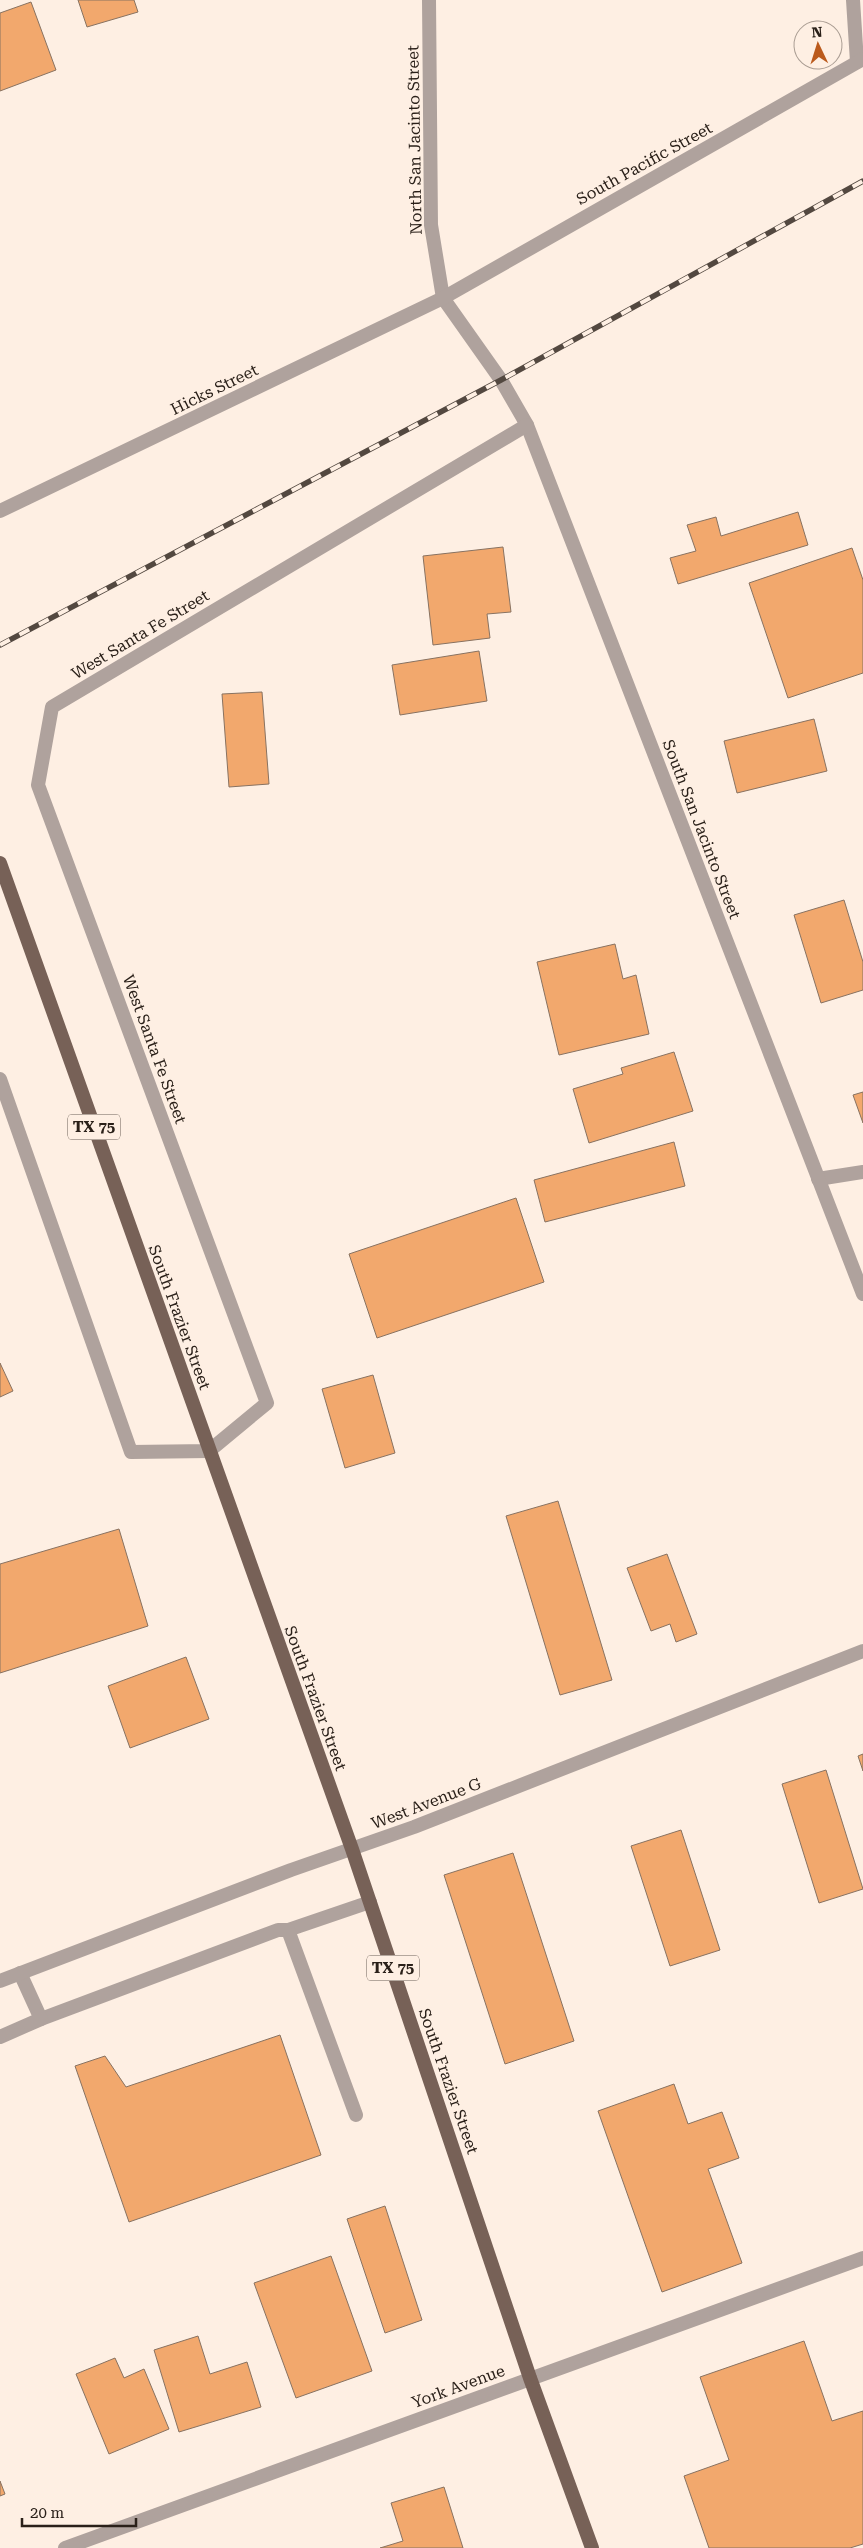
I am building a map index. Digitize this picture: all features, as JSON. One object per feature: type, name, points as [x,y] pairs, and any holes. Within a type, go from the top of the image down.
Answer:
[{"type":"main road","name":"South Frazier Street","points":[[0,863],[352,1849],[530,2378],[592,2548]]},
{"type":"street","name":"North San Jacinto Street","points":[[429,0],[431,225],[443,298],[500,380]]},
{"type":"street","points":[[853,0],[860,61]]},
{"type":"street","name":"South Pacific Street","points":[[443,298],[860,61]]},
{"type":"street","name":"Hicks Street","points":[[0,511],[443,298]]},
{"type":"street","name":"South San Jacinto Street","points":[[500,380],[527,426],[863,1294]]},
{"type":"street","name":"West Santa Fe Street","points":[[209,1451],[266,1403],[38,785],[52,707],[527,426]]},
{"type":"street","points":[[0,1079],[131,1452],[209,1451]]},
{"type":"street","points":[[818,1179],[863,1172]]},
{"type":"street","name":"West Avenue G","points":[[0,1981],[352,1849],[863,1651]]},
{"type":"street","points":[[0,2037],[278,1930],[288,1930],[370,1902]]},
{"type":"street","points":[[288,1930],[356,2115]]},
{"type":"street","points":[[20,1973],[41,2020]]},
{"type":"street","name":"York Avenue","points":[[65,2548],[863,2258]]},
{"type":"building","points":[[78,0],[134,0],[138,12],[87,27]]},
{"type":"building","points":[[31,2],[56,70],[0,91],[0,13]]},
{"type":"building","points":[[798,512],[808,545],[678,584],[670,558],[696,551],[687,525],[716,517],[721,536]]},
{"type":"building","points":[[503,547],[511,612],[487,614],[490,638],[433,645],[423,556]]},
{"type":"building","points":[[852,548],[863,580],[863,673],[788,698],[749,583]]},
{"type":"building","points":[[479,651],[487,701],[400,715],[392,665]]},
{"type":"building","points":[[262,692],[269,784],[229,787],[222,694]]},
{"type":"building","points":[[814,719],[827,771],[737,793],[724,741]]},
{"type":"building","points":[[844,900],[863,962],[863,990],[821,1003],[794,915]]},
{"type":"building","points":[[615,944],[623,979],[636,975],[649,1034],[559,1055],[537,962]]},
{"type":"building","points":[[674,1052],[693,1111],[589,1143],[573,1089],[623,1074],[621,1068]]},
{"type":"building","points":[[863,1092],[863,1123],[853,1095]]},
{"type":"building","points":[[674,1142],[685,1186],[545,1222],[534,1180]]},
{"type":"building","points":[[516,1198],[544,1282],[377,1338],[349,1254]]},
{"type":"building","points":[[0,1363],[13,1391],[0,1397]]},
{"type":"building","points":[[373,1375],[395,1453],[345,1468],[322,1389]]},
{"type":"building","points":[[558,1501],[612,1680],[560,1695],[506,1516]]},
{"type":"building","points":[[119,1529],[148,1626],[0,1673],[0,1564]]},
{"type":"building","points":[[667,1554],[697,1634],[676,1642],[670,1624],[651,1631],[627,1568]]},
{"type":"building","points":[[186,1657],[209,1719],[130,1748],[108,1686]]},
{"type":"building","points":[[863,1754],[863,1771],[858,1756]]},
{"type":"building","points":[[826,1770],[863,1889],[819,1903],[782,1784]]},
{"type":"building","points":[[681,1830],[720,1950],[670,1966],[631,1846]]},
{"type":"building","points":[[513,1853],[574,2041],[505,2064],[444,1875]]},
{"type":"building","points":[[280,2035],[321,2155],[129,2222],[75,2066],[105,2056],[126,2087]]},
{"type":"building","points":[[674,2084],[688,2124],[722,2112],[739,2158],[708,2169],[742,2263],[662,2292],[598,2111]]},
{"type":"building","points":[[385,2206],[422,2320],[385,2333],[347,2219]]},
{"type":"building","points":[[331,2256],[372,2371],[296,2398],[254,2283]]},
{"type":"building","points":[[198,2336],[210,2374],[247,2362],[261,2407],[179,2432],[154,2350]]},
{"type":"building","points":[[804,2341],[832,2421],[863,2411],[863,2544],[850,2548],[709,2548],[684,2476],[729,2460],[700,2377]]},
{"type":"building","points":[[115,2358],[124,2378],[144,2369],[169,2429],[109,2454],[76,2374]]},
{"type":"building","points":[[0,2481],[5,2494],[0,2496]]},
{"type":"building","points":[[444,2487],[463,2548],[380,2548],[403,2541],[391,2503]]},
{"type":"railway","points":[[0,645],[501,380],[863,181]]}]
